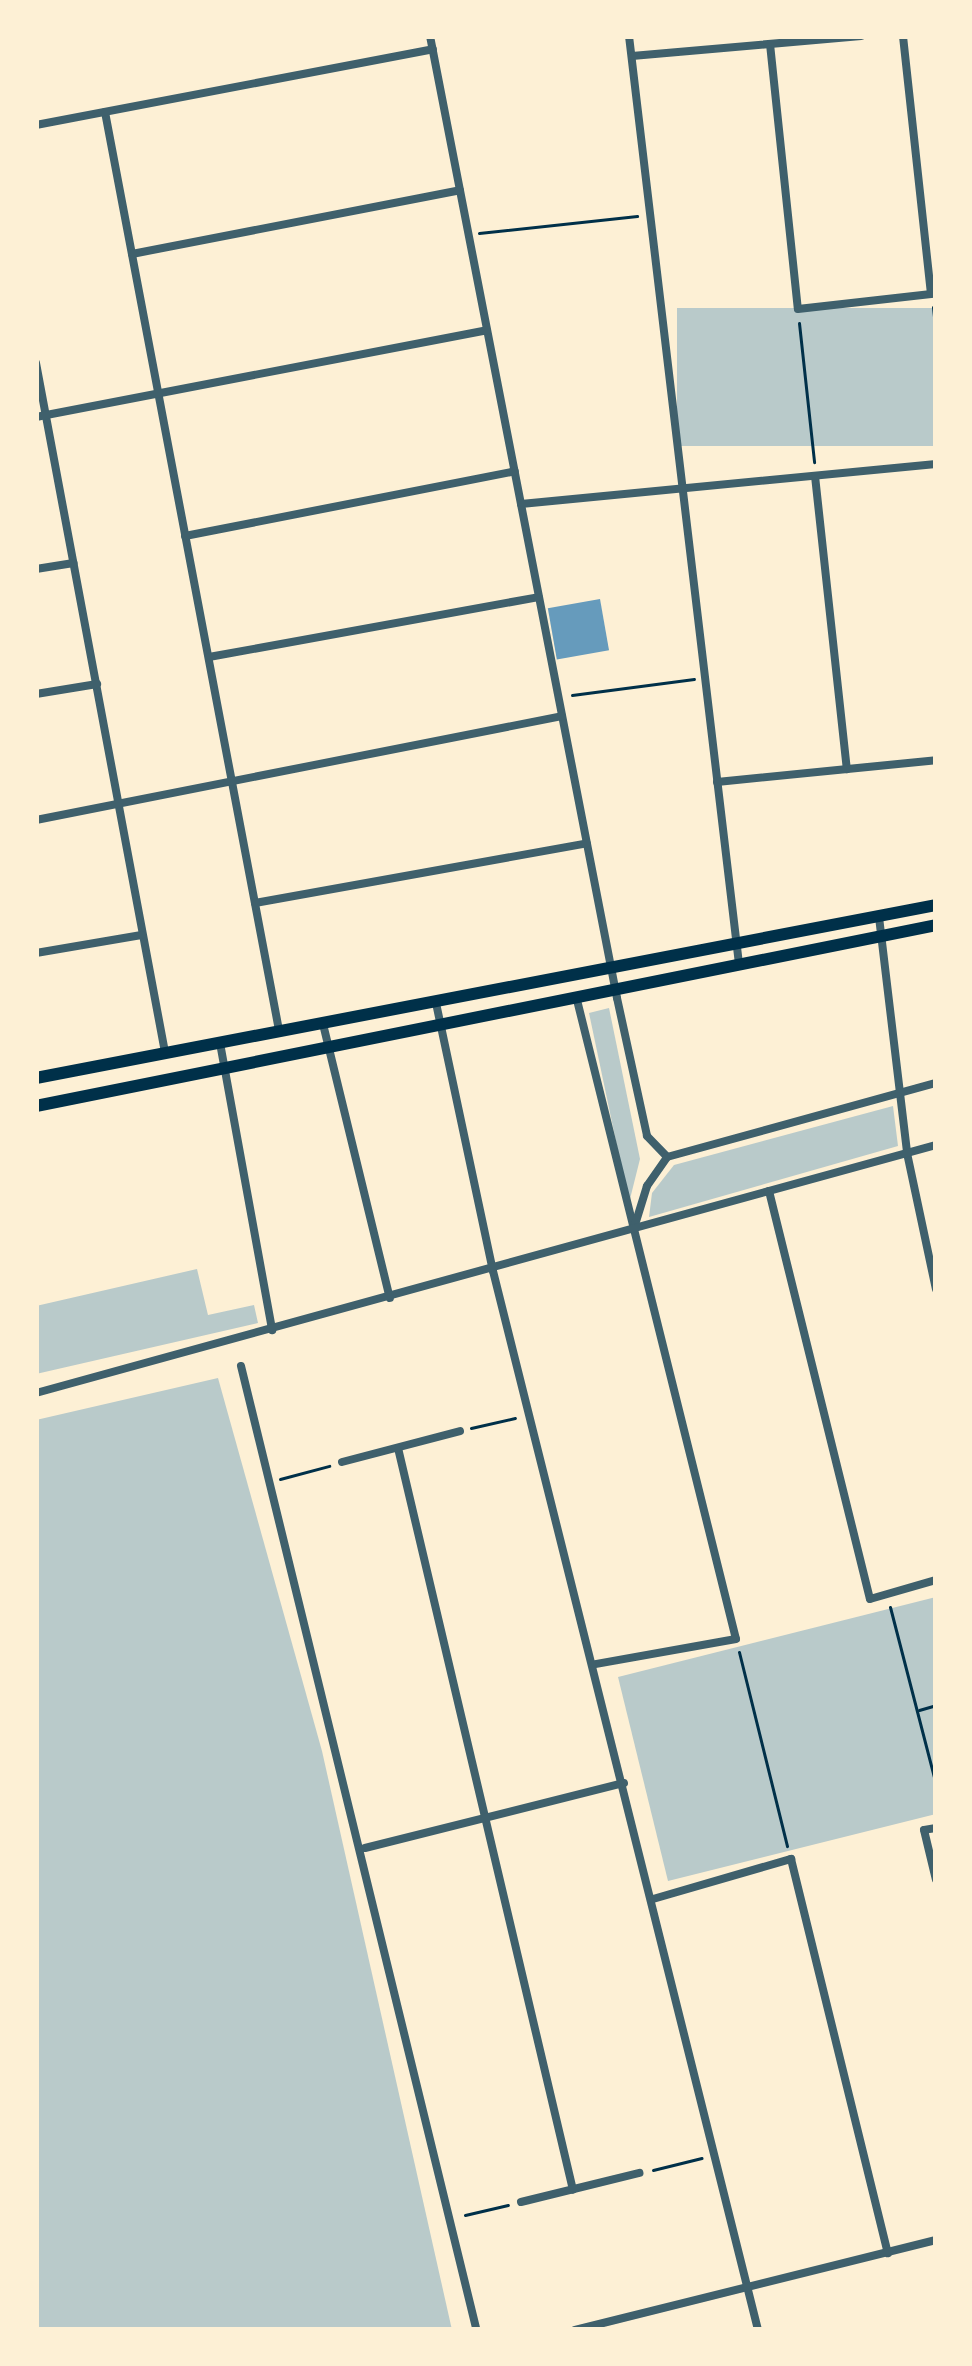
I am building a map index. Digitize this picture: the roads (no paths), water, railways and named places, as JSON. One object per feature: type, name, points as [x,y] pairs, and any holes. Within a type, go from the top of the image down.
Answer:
[{"type":"main road","points":[[36,1078],[936,905]]},
{"type":"main road","points":[[36,1106],[936,926]]},
{"type":"street","points":[[430,36],[616,992],[647,1136],[667,1157]]},
{"type":"street","points":[[629,36],[739,966]]},
{"type":"street","points":[[632,56],[861,36]]},
{"type":"street","points":[[770,44],[798,309],[931,294],[903,36]]},
{"type":"street","points":[[36,125],[433,49]]},
{"type":"street","points":[[105,112],[280,1032]]},
{"type":"street","points":[[132,254],[460,190]]},
{"type":"street","points":[[41,416],[488,330]]},
{"type":"street","points":[[36,363],[41,416],[74,562],[166,1054]]},
{"type":"street","points":[[521,504],[936,464]]},
{"type":"street","points":[[185,536],[515,471]]},
{"type":"street","points":[[815,476],[847,769]]},
{"type":"street","points":[[36,569],[74,562]]},
{"type":"street","points":[[208,657],[539,597]]},
{"type":"street","points":[[36,694],[97,684]]},
{"type":"street","points":[[36,820],[562,716]]},
{"type":"street","points":[[717,782],[936,760]]},
{"type":"street","points":[[255,903],[587,843]]},
{"type":"street","points":[[879,916],[907,1153],[936,1289]]},
{"type":"street","points":[[36,953],[141,935]]},
{"type":"street","points":[[577,1000],[736,1639],[596,1664]]},
{"type":"street","points":[[436,1003],[493,1271],[596,1664],[758,2330]]},
{"type":"street","points":[[323,1024],[390,1298]]},
{"type":"street","points":[[220,1043],[272,1330]]},
{"type":"street","points":[[634,1229],[647,1186],[667,1157],[936,1083]]},
{"type":"street","points":[[36,1393],[493,1271],[936,1145]]},
{"type":"street","points":[[769,1191],[870,1599],[936,1580]]},
{"type":"street","points":[[241,1366],[266,1483],[365,1848],[476,2328]]},
{"type":"street","points":[[342,1462],[460,1431]]},
{"type":"street","points":[[398,1448],[573,2190]]},
{"type":"street","points":[[365,1848],[625,1783]]},
{"type":"street","points":[[936,1828],[924,1830],[936,1880]]},
{"type":"street","points":[[653,1899],[791,1859],[888,2253]]},
{"type":"street","points":[[521,2202],[639,2173]]},
{"type":"street","points":[[575,2330],[936,2240]]},
{"type":"water","points":[[600,599],[609,650],[557,659],[548,608]]}]
